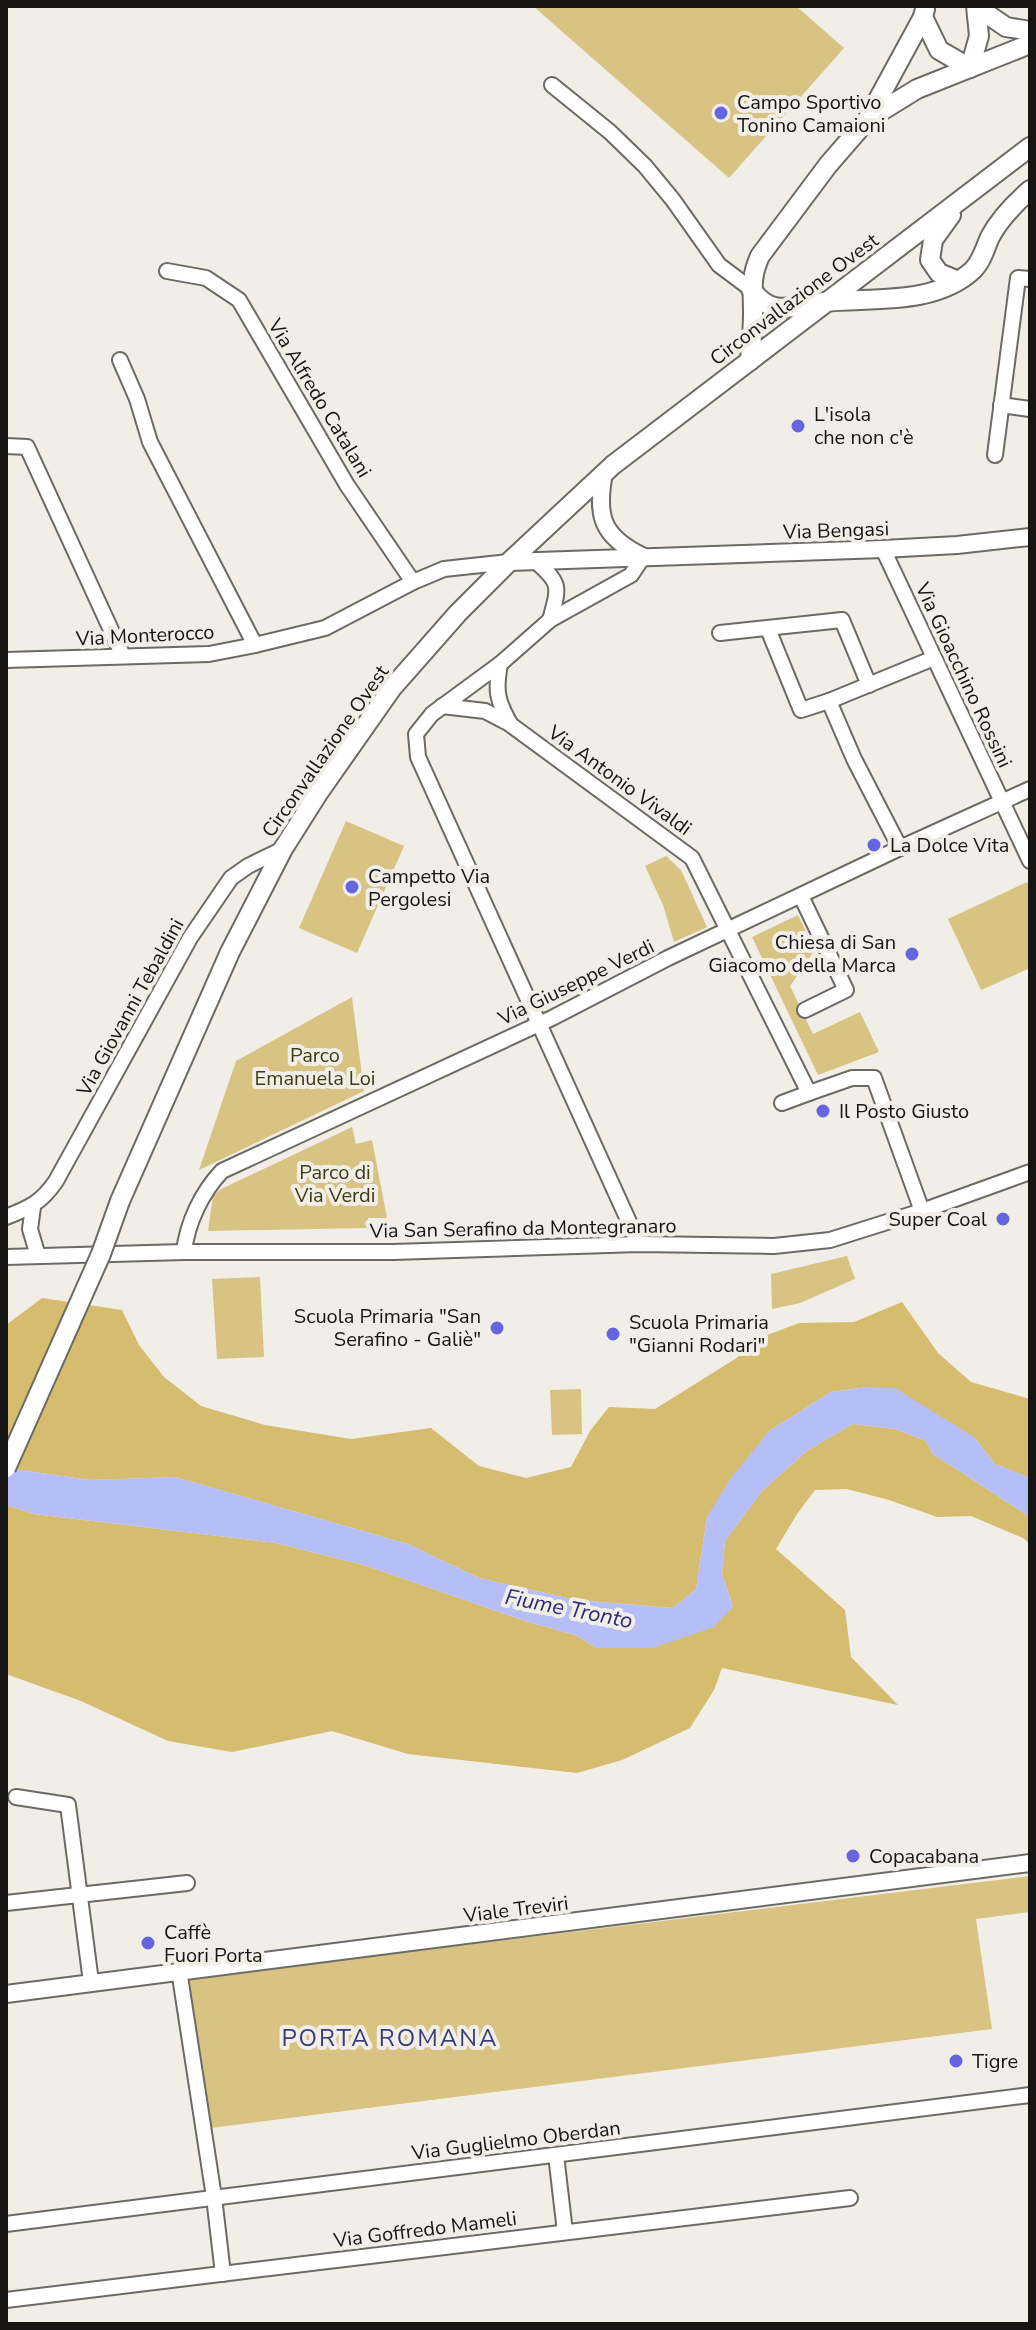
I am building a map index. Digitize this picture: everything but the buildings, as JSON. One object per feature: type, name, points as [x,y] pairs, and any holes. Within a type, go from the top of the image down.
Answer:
[{"type":"main road","points":[[977,7],[1006,27],[1030,31]]},
{"type":"main road","points":[[970,68],[979,36],[977,7]]},
{"type":"main road","points":[[924,12],[939,50],[970,68]]},
{"type":"main road","points":[[750,361],[751,289],[753,272],[760,256],[828,165],[867,120],[924,12]]},
{"type":"main road","points":[[867,120],[917,89],[1030,44]]},
{"type":"main road","name":"Circonvallazione Ovest","points":[[6,1468],[230,952],[283,849],[392,688],[458,613],[604,473],[1030,147]]},
{"type":"main road","points":[[751,289],[759,300],[773,307],[922,295],[941,289],[973,270],[1005,214],[1027,196]]},
{"type":"main road","points":[[956,280],[939,273],[930,260],[933,240],[963,200]]},
{"type":"street","points":[[552,85],[610,132],[645,166],[719,265],[751,289]]},
{"type":"street","name":"Via Alfredo Catalani","points":[[167,271],[206,278],[239,300],[347,485],[413,582]]},
{"type":"street","points":[[995,455],[1018,278],[1030,279]]},
{"type":"street","points":[[120,360],[137,399],[150,442],[255,645]]},
{"type":"street","points":[[1001,405],[1030,409]]},
{"type":"street","points":[[6,446],[27,447],[123,656]]},
{"type":"street","points":[[604,473],[599,502],[607,528],[621,546],[643,557],[631,575],[550,620],[500,664],[432,714],[416,734],[418,757],[639,1244]]},
{"type":"street","name":"Via Bengasi","points":[[509,562],[883,549],[1030,537]]},
{"type":"street","name":"Via Gioacchino Rossini","points":[[883,549],[1030,861]]},
{"type":"street","points":[[535,561],[554,577],[557,594],[550,620]]},
{"type":"street","name":"Via Monterocco","points":[[6,660],[209,654],[325,628],[444,569],[509,562]]},
{"type":"street","points":[[720,633],[842,620],[869,685]]},
{"type":"street","points":[[768,629],[801,710],[934,658]]},
{"type":"street","points":[[500,664],[498,702],[511,725]]},
{"type":"street","points":[[829,701],[854,759],[900,848]]},
{"type":"street","name":"Via Antonio Vivaldi","points":[[442,706],[485,711],[511,725],[692,858],[809,1093]]},
{"type":"street","name":"Via Giuseppe Verdi","points":[[184,1252],[198,1207],[211,1183],[222,1171],[539,1024],[668,958],[1030,789]]},
{"type":"street","name":"Via Giovanni Tebaldini","points":[[6,1217],[33,1207],[56,1181],[190,938],[231,878],[283,849]]},
{"type":"street","points":[[801,896],[846,990],[805,1010]]},
{"type":"street","points":[[782,1103],[852,1078],[874,1078],[922,1211]]},
{"type":"street","name":"Via San Serafino da Montegranaro","points":[[6,1257],[184,1252],[393,1252],[639,1244],[774,1246],[830,1240],[1030,1172]]},
{"type":"street","points":[[33,1207],[30,1229],[38,1256]]},
{"type":"street","points":[[16,1797],[68,1805],[91,1982]]},
{"type":"street","name":"Viale Treviri","points":[[6,1994],[1030,1863]]},
{"type":"street","points":[[6,1903],[187,1883]]},
{"type":"street","points":[[179,1970],[223,2274]]},
{"type":"street","name":"Via Guglielmo Oberdan","points":[[6,2224],[1030,2095]]},
{"type":"street","points":[[556,2155],[565,2232]]},
{"type":"street","name":"Via Goffredo Mameli","points":[[6,2300],[850,2198]]},
{"type":"green space","name":"Campo Sportivo Tonino Camaioni","points":[[533,6],[796,6],[844,48],[729,178]]},
{"type":"green space","name":"Campetto Via Pergolesi","points":[[346,821],[404,846],[357,953],[299,928]]},
{"type":"green space","points":[[666,856],[681,870],[707,927],[674,942],[663,905],[645,866]]},
{"type":"green space","points":[[1027,882],[1030,888],[1030,968],[981,990],[948,919]]},
{"type":"green space","points":[[798,915],[815,950],[790,986],[813,1034],[860,1012],[879,1052],[818,1075],[752,937]]},
{"type":"green space","name":"Parco Emanuela Loi","points":[[352,997],[364,1091],[199,1170],[236,1061]]},
{"type":"green space","name":"Parco di Via Verdi","points":[[352,1127],[356,1144],[372,1140],[387,1218],[368,1218],[367,1228],[208,1231],[213,1196],[221,1189]]},
{"type":"green space","points":[[847,1256],[855,1279],[800,1303],[772,1309],[771,1274]]},
{"type":"green space","points":[[260,1277],[264,1357],[217,1359],[212,1279]]},
{"type":"green space","points":[[581,1389],[582,1434],[552,1435],[550,1390]]},
{"type":"green space","points":[[1030,1876],[1030,1912],[976,1919],[992,2029],[211,2128],[186,1979]]},
{"type":"shaded area","points":[[42,1298],[122,1310],[139,1345],[164,1377],[201,1406],[265,1425],[351,1439],[431,1428],[479,1466],[526,1478],[571,1467],[590,1431],[609,1407],[655,1409],[735,1359],[762,1337],[799,1323],[854,1322],[902,1302],[938,1353],[971,1382],[1030,1399],[1030,1478],[995,1464],[974,1437],[867,1387],[831,1392],[769,1431],[707,1517],[696,1589],[673,1608],[576,1600],[479,1578],[408,1544],[175,1477],[90,1480],[6,1468],[6,1325]]},
{"type":"shaded area","points":[[853,1424],[895,1429],[926,1441],[933,1454],[1030,1517],[1030,1544],[1023,1538],[971,1516],[937,1517],[847,1489],[815,1490],[797,1514],[776,1549],[845,1610],[851,1657],[898,1705],[722,1668],[714,1690],[690,1728],[622,1760],[577,1773],[408,1754],[332,1731],[232,1752],[168,1741],[81,1701],[6,1674],[6,1505],[34,1514],[276,1543],[367,1566],[528,1622],[575,1635],[597,1648],[733,1607],[722,1574],[725,1541],[762,1491],[808,1450]]},
{"type":"water","name":"Fiume Tronto","points":[[867,1387],[895,1388],[974,1437],[995,1464],[1030,1478],[1030,1517],[933,1454],[926,1441],[895,1429],[853,1424],[808,1450],[762,1491],[725,1541],[722,1574],[733,1607],[714,1627],[653,1648],[597,1648],[575,1635],[528,1622],[367,1566],[276,1543],[34,1514],[6,1505],[6,1468],[90,1480],[175,1477],[408,1544],[479,1578],[576,1600],[673,1608],[696,1589],[707,1517],[730,1479],[769,1431],[831,1392]]},
{"type":"place","name":"Campo Sportivo Tonino Camaioni","points":[[721,113]]},
{"type":"place","name":"L'isola che non c'è","points":[[798,426]]},
{"type":"place","name":"La Dolce Vita","points":[[874,845]]},
{"type":"place","name":"Campetto Via Pergolesi","points":[[352,887]]},
{"type":"place","name":"Chiesa di San Giacomo della Marca","points":[[912,954]]},
{"type":"place","name":"Il Posto Giusto","points":[[823,1111]]},
{"type":"place","name":"Super Coal","points":[[1003,1219]]},
{"type":"place","name":"Scuola Primaria \"San Serafino - Galiè\"","points":[[497,1328]]},
{"type":"place","name":"Scuola Primaria \"Gianni Rodari\"","points":[[613,1334]]},
{"type":"place","name":"Copacabana","points":[[853,1856]]},
{"type":"place","name":"Caffè Fuori Porta","points":[[148,1943]]},
{"type":"place","name":"Tigre","points":[[956,2061]]},
{"type":"district","name":"PORTA ROMANA","points":[[390,2038]]}]
